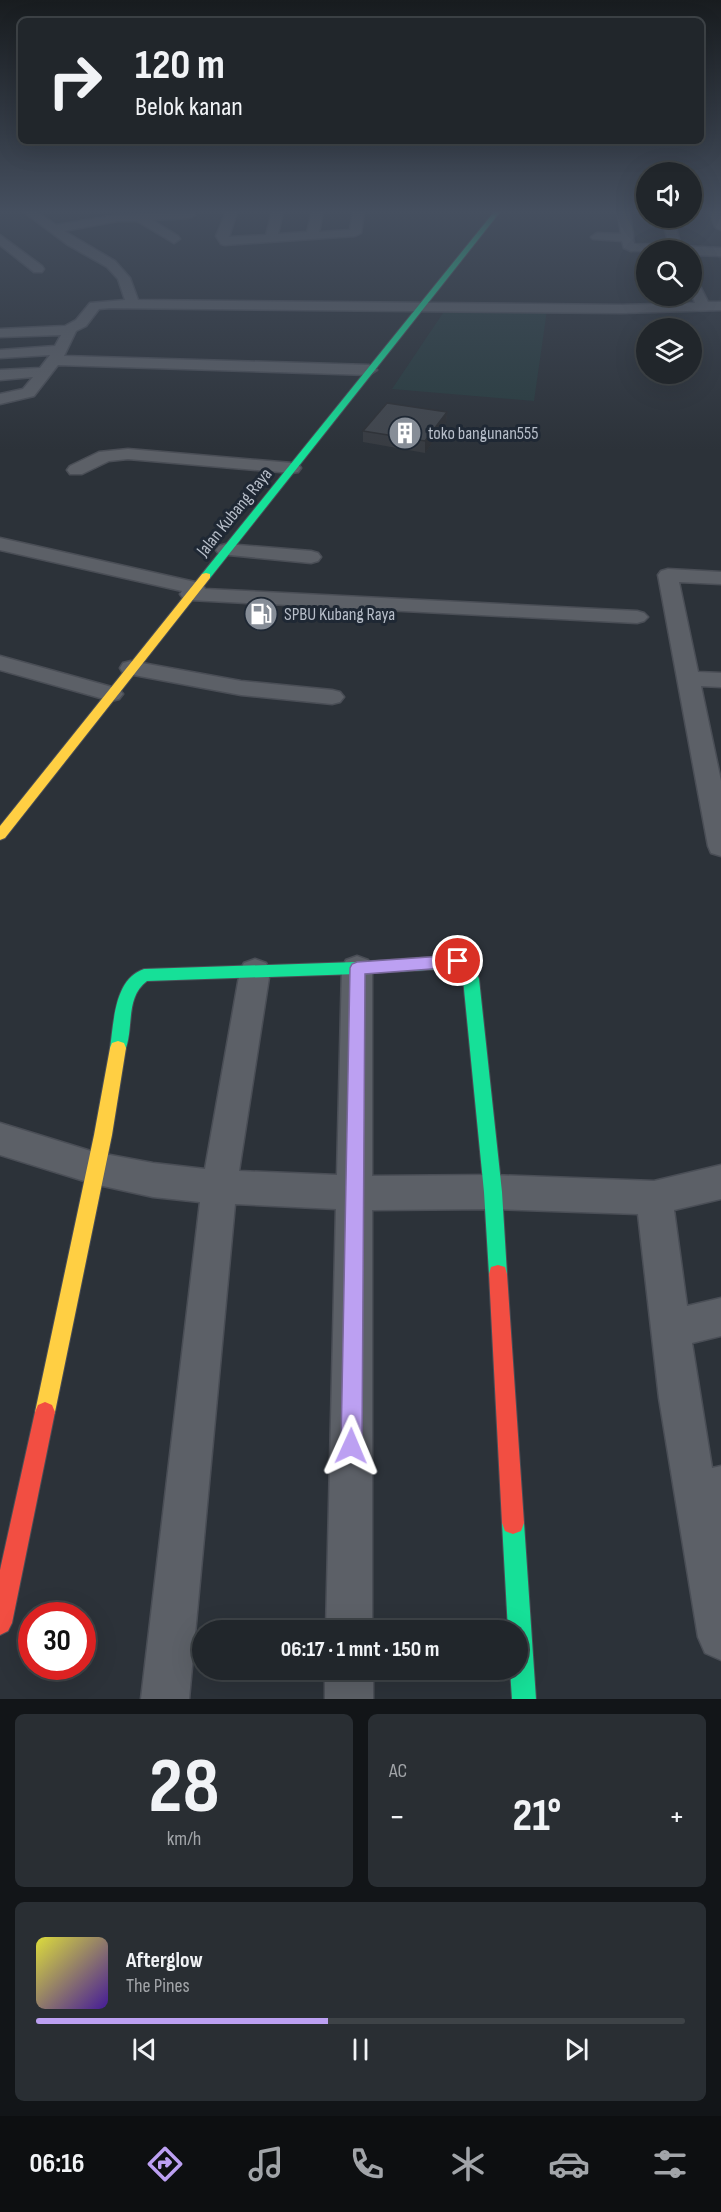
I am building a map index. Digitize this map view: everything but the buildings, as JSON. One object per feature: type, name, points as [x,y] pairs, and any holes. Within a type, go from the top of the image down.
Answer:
[{"type":"main road","name":"Jalan Kubang Raya","points":[[0,835],[433,291]]},
{"type":"main road","points":[[0,1623],[94,1168],[103,1135],[126,1001],[136,979],[144,975],[357,968],[458,961],[466,964],[471,979],[492,1192],[524,1699]]},
{"type":"street","points":[[128,291],[133,304]]},
{"type":"street","points":[[0,333],[68,330],[81,324],[95,306],[133,304],[422,305],[621,309],[721,306]]},
{"type":"street","points":[[702,304],[704,308]]},
{"type":"street","points":[[0,399],[19,397],[32,392],[70,332],[68,330]]},
{"type":"street","points":[[0,354],[52,361],[369,370]]},
{"type":"street","points":[[0,375],[52,361]]},
{"type":"street","points":[[76,470],[105,456],[128,454],[292,468]]},
{"type":"street","points":[[0,544],[193,591],[637,617]]},
{"type":"street","points":[[226,550],[283,563],[311,557]]},
{"type":"street","points":[[721,578],[668,575],[721,846]]},
{"type":"street","points":[[0,663],[111,694]]},
{"type":"street","points":[[131,668],[241,688],[332,697]]},
{"type":"street","points":[[688,678],[721,680]]},
{"type":"street","points":[[349,1620],[357,968]]},
{"type":"street","points":[[165,1699],[219,1187],[255,970]]},
{"type":"street","points":[[0,1140],[94,1168],[153,1180],[219,1187],[354,1193],[492,1192],[654,1198],[721,1182]]},
{"type":"street","points":[[654,1198],[679,1398],[709,1490],[721,1637]]},
{"type":"street","points":[[671,1329],[721,1317]]},
{"type":"street","points":[[349,1680],[349,1699]]},
{"type":"shaded area","points":[[447,307],[547,310],[534,401],[392,389]]},
{"type":"traffic: fast","points":[[206,576],[434,291]]},
{"type":"traffic: fast","points":[[118,1048],[127,997],[137,980],[144,975],[357,968],[458,961],[466,964],[471,979],[493,1192],[498,1274]]},
{"type":"traffic: fast","points":[[513,1523],[524,1699]]},
{"type":"traffic: slow","points":[[0,835],[206,576]]},
{"type":"traffic: slow","points":[[45,1412],[103,1135],[118,1048]]},
{"type":"traffic: jam","points":[[498,1274],[513,1523]]},
{"type":"traffic: jam","points":[[0,1623],[45,1412]]},
{"type":"place","name":"toko bangunan555","points":[[405,433]]},
{"type":"place","name":"SPBU Kubang Raya","points":[[261,614]]},
{"type":"route","points":[[351,1446],[357,968],[458,961]]}]
